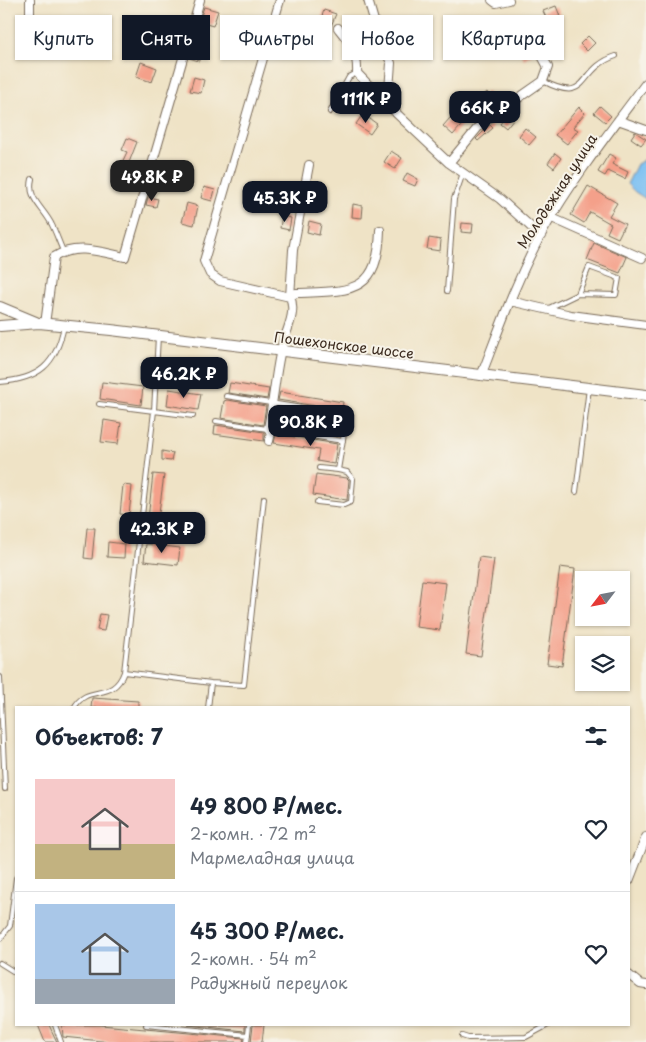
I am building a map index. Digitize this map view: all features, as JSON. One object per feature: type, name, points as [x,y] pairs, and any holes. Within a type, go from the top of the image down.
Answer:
[{"type":"street","points":[[30,0],[30,15]]},
{"type":"street","points":[[42,323],[54,256],[63,251],[81,248],[125,257],[200,0]]},
{"type":"street","points":[[280,0],[208,254],[204,261],[210,274],[220,281],[290,297],[296,293],[342,291],[365,282],[370,276],[380,230]]},
{"type":"street","points":[[368,0],[377,31],[391,63],[389,90],[396,113]]},
{"type":"street","points":[[492,0],[496,3],[509,0]]},
{"type":"street","points":[[338,28],[354,48],[358,61],[357,72],[396,113],[449,163],[500,199],[540,236]]},
{"type":"street","points":[[449,163],[480,124],[543,80],[548,67],[544,60]]},
{"type":"street","name":"Молодежная улица","points":[[481,376],[510,301],[540,236],[618,120],[646,83]]},
{"type":"street","points":[[618,120],[646,130]]},
{"type":"street","points":[[269,440],[271,433],[268,428],[280,352],[289,323],[292,302],[290,297],[293,250],[309,165]]},
{"type":"street","points":[[552,218],[642,258]]},
{"type":"street","points":[[510,301],[545,310],[646,325]]},
{"type":"street","points":[[0,308],[42,323]]},
{"type":"street","points":[[0,326],[42,323]]},
{"type":"street","name":"Пошехонское шоссе","points":[[42,323],[646,396]]},
{"type":"street","points":[[630,879],[646,837]]},
{"type":"street","points":[[630,976],[640,984],[646,985]]},
{"type":"lane","points":[[543,80],[564,90],[571,91],[578,87],[596,66],[616,56]]},
{"type":"lane","points":[[330,112],[350,78],[357,72]]},
{"type":"lane","points":[[447,291],[454,199],[463,173]]},
{"type":"lane","points":[[32,179],[30,187],[34,198],[52,223],[63,251]]},
{"type":"lane","points":[[545,310],[578,294],[616,295],[619,278],[589,267],[578,294]]},
{"type":"lane","points":[[0,382],[21,381],[40,372],[53,358],[61,341],[64,326]]},
{"type":"lane","points":[[76,706],[84,696],[113,689],[120,681],[124,672],[154,411],[158,336]]},
{"type":"lane","points":[[576,492],[589,388]]},
{"type":"lane","points":[[226,396],[347,416],[338,470]]},
{"type":"lane","points":[[99,404],[193,416]]},
{"type":"lane","points":[[216,421],[343,441]]},
{"type":"lane","points":[[317,502],[344,505],[350,502],[353,479],[347,472],[319,468]]},
{"type":"lane","points":[[124,672],[210,684],[244,685],[264,498]]},
{"type":"lane","points":[[0,677],[5,789]]},
{"type":"lane","points":[[208,706],[210,684]]},
{"type":"lane","points":[[0,940],[10,926],[15,886]]},
{"type":"lane","points":[[0,963],[15,972]]},
{"type":"lane","points":[[55,1026],[61,1042]]},
{"type":"lane","points":[[156,1026],[248,1035]]},
{"type":"lane","points":[[247,1042],[249,1026]]},
{"type":"lane","points":[[462,1036],[468,1038],[526,1039],[546,1026]]},
{"type":"water","points":[[646,159],[646,199],[627,184],[637,164]]},
{"type":"building","points":[[556,6],[560,15],[545,15],[543,11]]},
{"type":"building","points":[[204,7],[218,11],[213,26],[210,25],[210,15],[201,15]]},
{"type":"building","points":[[324,10],[336,14],[332,24],[332,15],[322,15]]},
{"type":"building","points":[[588,36],[595,43],[587,51],[580,44]]},
{"type":"building","points":[[141,62],[157,68],[152,82],[136,77]]},
{"type":"building","points":[[194,77],[204,80],[201,93],[190,91]]},
{"type":"building","points":[[487,92],[495,101],[487,108],[479,99]]},
{"type":"building","points":[[600,106],[611,116],[605,122],[594,113]]},
{"type":"building","points":[[579,107],[585,113],[573,127],[578,130],[567,144],[555,135]]},
{"type":"building","points":[[457,110],[467,119],[453,135],[443,126]]},
{"type":"building","points":[[363,114],[377,124],[370,134],[356,124]]},
{"type":"building","points":[[507,114],[514,118],[506,128],[500,123]]},
{"type":"building","points":[[490,125],[493,128],[478,141],[476,139]]},
{"type":"building","points":[[525,128],[536,137],[529,145],[519,136]]},
{"type":"building","points":[[635,132],[646,139],[641,145],[631,138]]},
{"type":"building","points":[[127,138],[137,142],[128,165],[132,167],[127,178],[117,173],[127,152],[122,150]]},
{"type":"building","points":[[391,151],[402,158],[395,169],[384,162]]},
{"type":"building","points":[[555,153],[561,158],[554,168],[548,163]]},
{"type":"building","points":[[609,154],[616,158],[612,164],[628,172],[625,179],[608,171],[605,176],[598,172]]},
{"type":"building","points":[[407,173],[418,179],[415,186],[403,181]]},
{"type":"building","points":[[588,186],[617,203],[609,216],[625,224],[618,238],[607,233],[611,224],[590,212],[584,223],[571,215]]},
{"type":"building","points":[[204,187],[215,190],[212,201],[201,198]]},
{"type":"building","points":[[148,197],[158,199],[156,207],[146,205]]},
{"type":"building","points":[[187,203],[198,206],[194,225],[182,222]]},
{"type":"building","points":[[353,204],[363,206],[362,218],[352,217]]},
{"type":"building","points":[[282,216],[291,218],[289,230],[280,228]]},
{"type":"building","points":[[309,221],[321,224],[319,235],[307,232]]},
{"type":"building","points":[[462,223],[473,224],[472,233],[461,232]]},
{"type":"building","points":[[429,238],[441,240],[440,251],[427,249]]},
{"type":"building","points":[[594,243],[627,257],[620,273],[587,260]]},
{"type":"building","points":[[102,382],[143,387],[141,405],[100,399]]},
{"type":"building","points":[[230,383],[269,389],[267,399],[228,393]]},
{"type":"building","points":[[169,389],[201,394],[198,410],[167,405]]},
{"type":"building","points":[[280,392],[343,402],[342,410],[278,400]]},
{"type":"building","points":[[224,401],[266,406],[263,425],[221,418]]},
{"type":"building","points":[[277,408],[340,418],[339,436],[274,426]]},
{"type":"building","points":[[104,420],[121,423],[118,444],[101,442]]},
{"type":"building","points":[[215,425],[264,432],[264,441],[214,434]]},
{"type":"building","points":[[276,434],[337,444],[334,464],[317,461],[319,450],[274,443]]},
{"type":"building","points":[[162,451],[173,453],[171,461],[162,460]]},
{"type":"building","points":[[153,474],[164,475],[158,520],[148,519]]},
{"type":"building","points":[[316,474],[347,478],[349,480],[347,500],[313,495]]},
{"type":"building","points":[[123,485],[132,486],[129,515],[120,514]]},
{"type":"building","points":[[87,528],[95,528],[92,559],[84,558]]},
{"type":"building","points":[[108,542],[125,544],[124,558],[107,557]]},
{"type":"building","points":[[146,544],[180,548],[178,565],[144,561]]},
{"type":"building","points":[[479,557],[494,559],[481,656],[466,654]]},
{"type":"building","points":[[560,567],[575,569],[562,666],[547,664]]},
{"type":"building","points":[[422,580],[446,583],[440,630],[416,627]]},
{"type":"building","points":[[100,614],[107,615],[104,631],[97,630]]},
{"type":"building","points":[[92,698],[138,701],[138,706],[91,706]]},
{"type":"building","points":[[38,1026],[49,1026],[57,1042],[45,1042]]},
{"type":"building","points":[[62,1026],[112,1026],[244,1038],[243,1042],[111,1042],[63,1037]]},
{"type":"building","points":[[198,1026],[245,1026],[245,1031]]},
{"type":"building","points":[[253,1026],[264,1026],[262,1042],[251,1042]]}]
